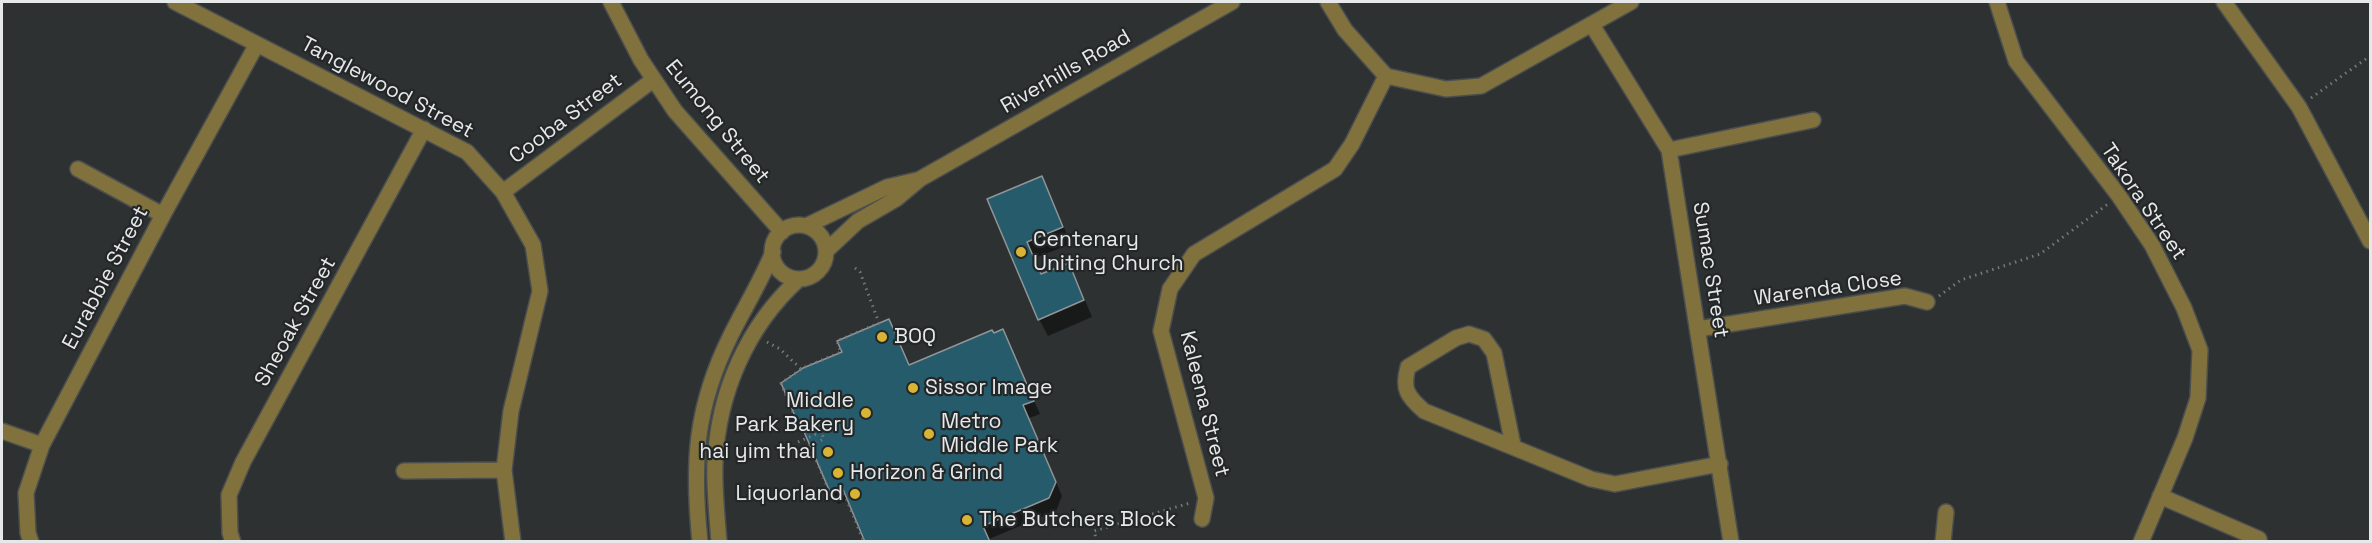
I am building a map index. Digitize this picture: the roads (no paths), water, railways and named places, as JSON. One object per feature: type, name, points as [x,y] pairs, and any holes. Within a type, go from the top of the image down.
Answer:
[{"type":"street","name":"Tanglewood Street","points":[[175,2],[467,152],[503,192],[533,245],[540,291],[511,411],[504,470],[513,542]]},
{"type":"street","name":"Eumong Street","points":[[611,2],[653,80],[675,111],[782,232]]},
{"type":"street","name":"Riverhills Road","points":[[826,251],[858,221],[896,199],[920,179],[1232,2]]},
{"type":"street","points":[[1328,2],[1345,30],[1386,76],[1446,89],[1481,86],[1631,2]]},
{"type":"street","name":"Takora Street","points":[[1997,2],[2016,61],[2119,196],[2152,245],[2184,308],[2200,350],[2198,398],[2185,438],[2141,542]]},
{"type":"street","points":[[2223,2],[2299,107],[2370,242]]},
{"type":"street","name":"Sumac Street","points":[[1592,25],[1669,150],[1731,542]]},
{"type":"street","name":"Eurabbie Street","points":[[31,542],[28,533],[26,493],[42,445],[163,215],[257,44]]},
{"type":"street","name":"Kaleena Street","points":[[1202,519],[1206,498],[1161,331],[1170,289],[1194,254],[1335,169],[1352,144],[1386,76]]},
{"type":"street","name":"Cooba Street","points":[[503,192],[653,80]]},
{"type":"street","points":[[1669,150],[1813,120]]},
{"type":"street","name":"Sheoak Street","points":[[233,542],[230,533],[229,495],[243,462],[424,129]]},
{"type":"street","points":[[78,169],[163,215]]},
{"type":"street","name":"Riverhills Road","points":[[806,226],[887,187],[920,179]]},
{"type":"street","points":[[700,542],[695,470],[698,436],[705,403],[730,335],[764,274],[775,240],[782,232],[797,226],[806,226],[820,235],[826,251],[822,267],[816,273],[799,279],[768,310],[742,352],[722,414],[715,462],[719,542]]},
{"type":"street","points":[[773,252],[775,265],[782,273],[799,279]]},
{"type":"street","name":"Warenda Close","points":[[1698,329],[1905,296],[1927,302]]},
{"type":"street","points":[[1513,446],[1494,353],[1484,339],[1469,334],[1456,338],[1408,367],[1404,383],[1411,400],[1424,411],[1591,478],[1615,484],[1720,465]]},
{"type":"street","points":[[2,431],[42,445]]},
{"type":"street","points":[[404,471],[504,470]]},
{"type":"street","points":[[2160,496],[2259,539]]},
{"type":"street","points":[[1943,542],[1946,512]]},
{"type":"place","name":"Centenary Uniting Church","points":[[1021,252]]},
{"type":"place","name":"BOQ","points":[[882,337]]},
{"type":"place","name":"Sissor Image","points":[[913,388]]},
{"type":"place","name":"Middle Park Bakery","points":[[866,413]]},
{"type":"place","name":"Metro Middle Park","points":[[929,434]]},
{"type":"place","name":"hai yim thai","points":[[828,452]]},
{"type":"place","name":"Horizon & Grind","points":[[838,473]]},
{"type":"place","name":"Liquorland","points":[[855,494]]},
{"type":"place","name":"The Butchers Block","points":[[967,520]]}]
